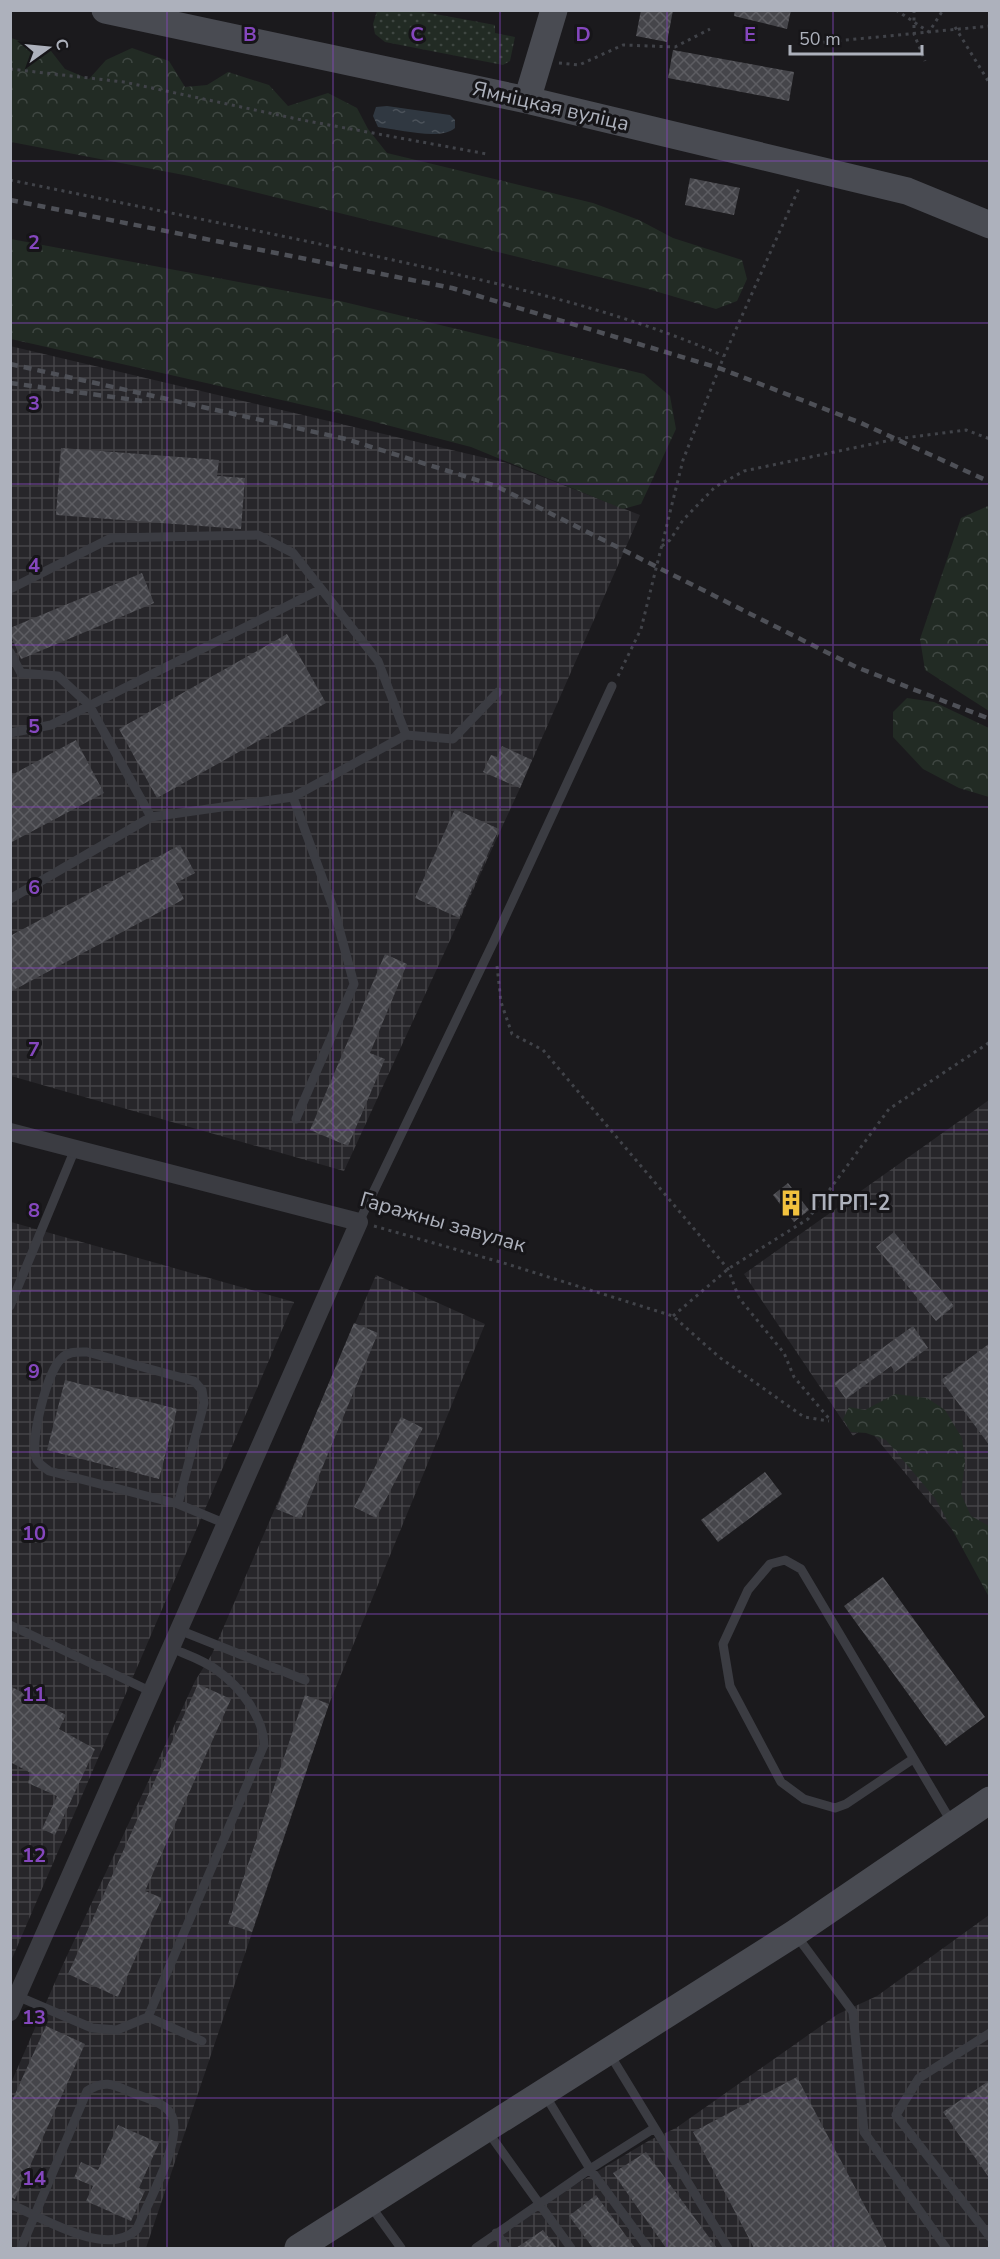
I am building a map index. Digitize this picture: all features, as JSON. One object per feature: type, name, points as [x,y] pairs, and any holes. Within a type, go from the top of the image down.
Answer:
[{"type":"street","name":"Ямніцкая вуліца","points":[[105,10],[527,100],[921,195],[990,225]]},
{"type":"street","points":[[527,100],[554,10]]},
{"type":"street","name":"Гаражны завулак","points":[[10,1132],[359,1222]]},
{"type":"street","points":[[14,2004],[359,1222]]},
{"type":"street","points":[[298,2248],[370,2205],[795,1933],[990,1800]]},
{"type":"lane","points":[[10,589],[111,538],[258,535],[293,553],[378,661],[406,735]]},
{"type":"lane","points":[[10,733],[51,724],[321,589]]},
{"type":"lane","points":[[10,652],[21,673],[58,676],[89,705],[151,817]]},
{"type":"lane","points":[[359,1222],[494,941],[612,686]]},
{"type":"lane","points":[[10,898],[151,817],[293,796],[406,735],[453,739],[498,692]]},
{"type":"lane","points":[[293,796],[334,913],[354,984],[296,1119]]},
{"type":"lane","points":[[10,1306],[75,1149]]},
{"type":"lane","points":[[178,1504],[204,1403],[202,1390],[194,1381],[87,1352],[74,1351],[62,1356],[51,1371],[33,1447],[37,1462],[49,1471],[178,1504],[226,1524]]},
{"type":"lane","points":[[913,1759],[846,1804],[835,1808],[804,1799],[781,1782],[730,1686],[723,1644],[748,1590],[770,1564],[785,1560],[801,1569],[953,1825]]},
{"type":"lane","points":[[10,1624],[152,1692]]},
{"type":"lane","points":[[179,1630],[305,1680]]},
{"type":"lane","points":[[14,2004],[92,2028],[117,2030],[148,2017],[264,1745],[264,1733],[256,1716],[239,1691],[219,1671],[171,1648]]},
{"type":"lane","points":[[795,1933],[853,2012],[864,2132],[946,2248]]},
{"type":"lane","points":[[148,2017],[202,2041]]},
{"type":"lane","points":[[990,2033],[919,2078],[896,2115],[990,2237]]},
{"type":"lane","points":[[609,2053],[728,2248]]},
{"type":"lane","points":[[10,2204],[35,2215],[97,2241],[118,2241],[130,2236],[137,2229],[170,2151],[174,2131],[172,2115],[162,2106],[113,2084],[98,2084],[87,2091],[35,2215],[21,2248]]},
{"type":"lane","points":[[543,2093],[590,2169],[648,2248]]},
{"type":"lane","points":[[476,2248],[653,2128]]},
{"type":"lane","points":[[486,2130],[571,2248]]},
{"type":"lane","points":[[370,2205],[401,2248]]},
{"type":"lane","points":[[496,2233],[507,2248]]},
{"type":"path","points":[[896,10],[929,32]]},
{"type":"path","points":[[914,10],[914,34],[925,61]]},
{"type":"path","points":[[929,32],[943,10]]},
{"type":"path","points":[[816,43],[914,34],[955,27],[990,26]]},
{"type":"path","points":[[955,27],[990,84]]},
{"type":"path","points":[[551,62],[579,65],[623,45],[675,47],[710,29]]},
{"type":"path","points":[[10,69],[124,82],[302,120],[487,154]]},
{"type":"path","points":[[612,686],[641,629],[683,460],[724,356],[809,168]]},
{"type":"path","points":[[10,180],[313,242],[558,297],[670,332],[724,356]]},
{"type":"path","points":[[661,547],[670,540],[683,520],[715,487],[744,471],[896,438],[966,430],[990,439]]},
{"type":"path","points":[[494,941],[501,1002],[512,1034],[543,1050],[728,1269]]},
{"type":"path","points":[[673,1316],[728,1269],[808,1220],[889,1108],[990,1042]]},
{"type":"path","name":"Гаражны завулак","points":[[359,1222],[540,1273],[673,1316],[719,1357],[804,1417],[831,1421],[794,1377],[784,1353],[739,1298],[728,1269]]},
{"type":"shaded area","points":[[10,346],[507,463],[640,515],[520,788],[344,1171],[11,1076]]},
{"type":"shaded area","points":[[989,1100],[989,1574],[866,1426],[853,1436],[744,1274]]},
{"type":"shaded area","points":[[11,1222],[294,1302],[11,1961]]},
{"type":"shaded area","points":[[376,1275],[485,1324],[329,1704],[146,2248],[11,2248],[11,2083],[59,1973],[195,1681],[212,1654]]},
{"type":"shaded area","points":[[989,1915],[989,2248],[469,2248],[650,2140],[676,2128],[838,2014],[877,1996]]},
{"type":"green space","points":[[377,11],[419,11],[495,25],[495,33],[515,37],[510,61],[503,65],[385,42],[375,34],[373,24]]},
{"type":"green space","points":[[11,38],[51,51],[65,69],[89,79],[106,60],[132,48],[169,61],[185,87],[207,85],[228,72],[269,85],[288,106],[328,93],[357,108],[368,129],[387,153],[593,203],[639,220],[673,238],[742,260],[747,279],[737,301],[716,309],[648,289],[189,176],[11,142]]},
{"type":"green space","points":[[11,239],[340,301],[644,374],[670,396],[676,429],[641,504],[623,509],[471,447],[352,416],[11,339]]},
{"type":"green space","points":[[990,507],[989,711],[925,670],[920,639],[961,518]]},
{"type":"green space","points":[[907,698],[934,702],[989,728],[989,797],[959,788],[923,769],[893,737],[893,712]]},
{"type":"green space","points":[[895,1394],[927,1398],[945,1410],[962,1438],[965,1462],[961,1494],[971,1516],[989,1526],[989,1597],[935,1498],[886,1440],[866,1433],[851,1432],[843,1419],[849,1407],[865,1410]]},
{"type":"water","points":[[387,106],[450,115],[455,120],[455,128],[440,134],[429,134],[378,127],[373,116],[376,107]]},
{"type":"building","points":[[641,10],[673,10],[667,42],[636,36]]},
{"type":"building","points":[[735,10],[791,10],[787,29],[734,16]]},
{"type":"building","points":[[673,50],[794,72],[789,101],[668,78]]},
{"type":"building","points":[[690,178],[740,188],[734,215],[685,205]]},
{"type":"building","points":[[61,448],[219,460],[217,476],[245,478],[241,529],[56,515]]},
{"type":"building","points":[[142,573],[154,603],[21,659],[10,634],[10,628]]},
{"type":"building","points":[[287,634],[326,703],[157,798],[119,729]]},
{"type":"building","points":[[76,740],[104,793],[10,843],[10,776]]},
{"type":"building","points":[[502,746],[532,760],[520,788],[483,772],[491,755],[497,757]]},
{"type":"building","points":[[455,809],[499,829],[459,918],[415,898]]},
{"type":"building","points":[[180,845],[195,873],[176,883],[184,899],[10,992],[10,936]]},
{"type":"building","points":[[385,954],[407,964],[370,1053],[385,1059],[348,1146],[310,1130]]},
{"type":"building","name":"ПГРП-2","points":[[788,1183],[809,1210],[794,1222],[773,1195]]},
{"type":"building","points":[[894,1232],[954,1306],[936,1321],[876,1247]]},
{"type":"building","points":[[354,1323],[378,1333],[301,1519],[276,1509]]},
{"type":"building","points":[[913,1326],[928,1348],[895,1372],[891,1366],[846,1399],[834,1383]]},
{"type":"building","points":[[990,1343],[990,1446],[941,1380]]},
{"type":"building","points":[[65,1380],[177,1409],[159,1479],[47,1450]]},
{"type":"building","points":[[401,1417],[423,1428],[376,1518],[354,1507]]},
{"type":"building","points":[[765,1472],[782,1494],[718,1542],[701,1520]]},
{"type":"building","points":[[883,1577],[985,1717],[946,1746],[844,1606]]},
{"type":"building","points":[[198,1684],[231,1699],[145,1891],[162,1898],[118,1997],[68,1974]]},
{"type":"building","points":[[10,1686],[66,1715],[59,1729],[95,1749],[55,1835],[42,1829],[57,1796],[28,1783],[31,1773],[10,1762]]},
{"type":"building","points":[[305,1695],[329,1704],[252,1932],[228,1924]]},
{"type":"building","points":[[46,2026],[85,2044],[15,2199],[10,2197],[10,2105]]},
{"type":"building","points":[[797,2077],[887,2248],[754,2248],[693,2132]]},
{"type":"building","points":[[990,2080],[990,2179],[943,2112]]},
{"type":"building","points":[[118,2125],[159,2143],[139,2188],[145,2191],[131,2221],[86,2201],[93,2186],[74,2178],[81,2162],[98,2170]]},
{"type":"building","points":[[646,2152],[717,2248],[666,2248],[613,2173]]},
{"type":"building","points":[[596,2195],[635,2248],[593,2248],[569,2216]]},
{"type":"building","points":[[543,2230],[557,2248],[516,2248]]},
{"type":"railway","points":[[10,200],[452,288],[719,368],[861,423],[990,482]]},
{"type":"railway","points":[[10,364],[346,439],[496,486],[856,667],[990,719]]},
{"type":"railway","points":[[10,383],[142,401]]},
{"type":"place","name":"ПГРП-2","points":[[791,1203]]}]
